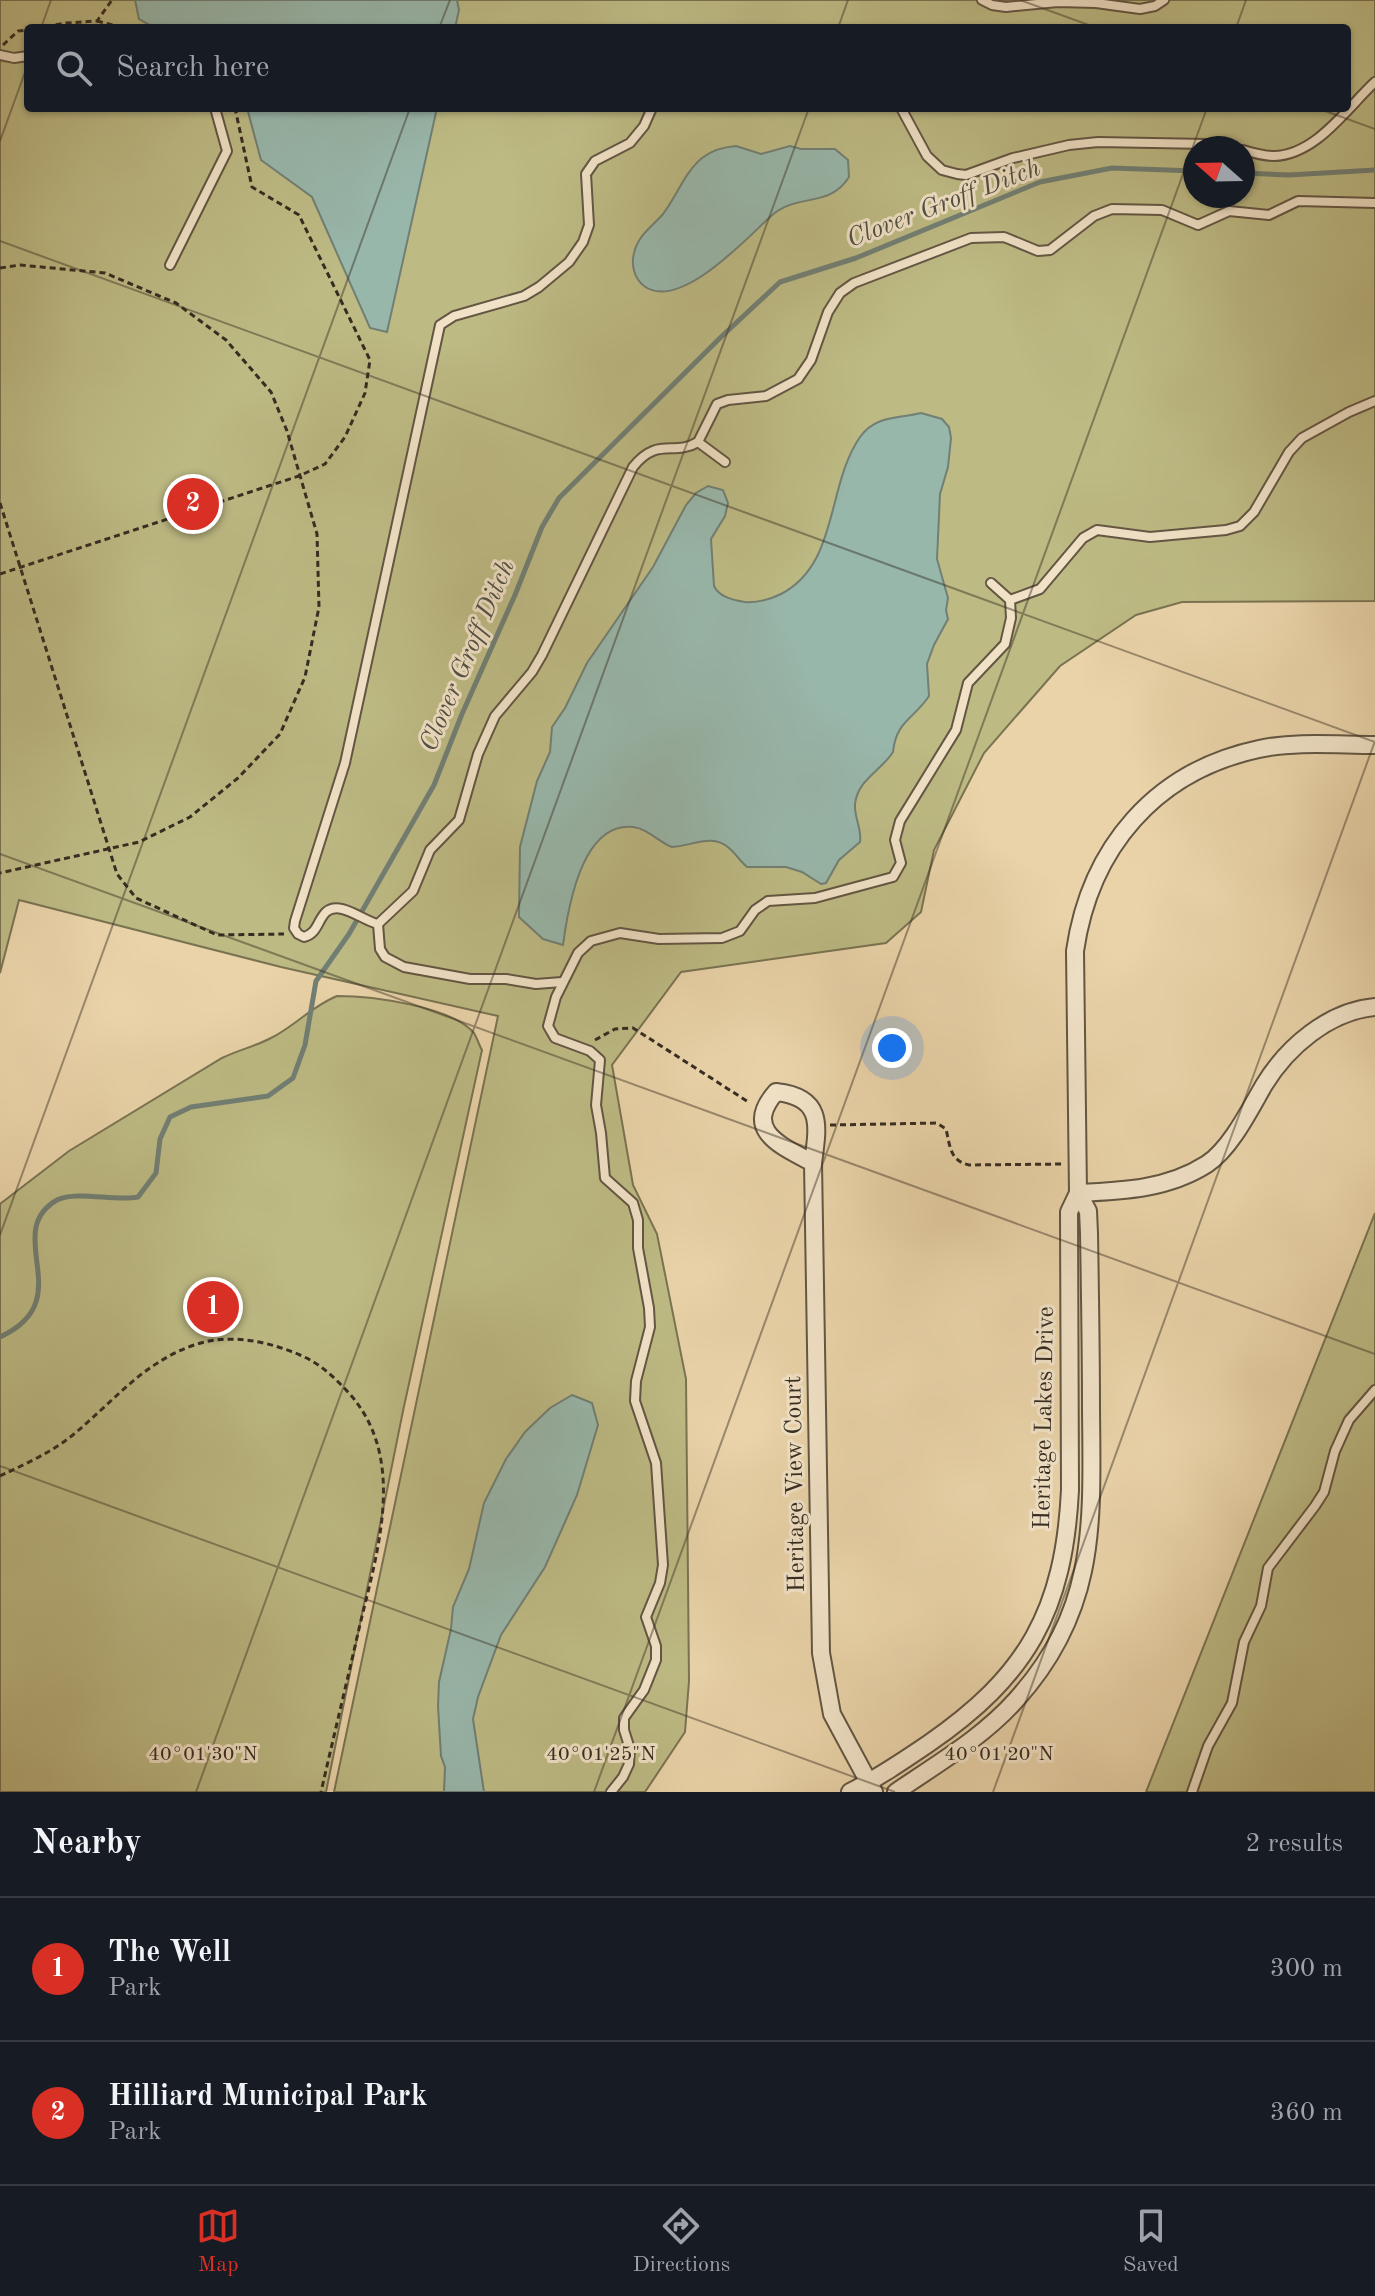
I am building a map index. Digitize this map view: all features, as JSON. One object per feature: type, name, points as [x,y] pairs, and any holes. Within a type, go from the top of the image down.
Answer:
[{"type":"street","name":"Heritage Lakes Drive","points":[[850,1792],[871,1787],[958,1724],[996,1691],[1031,1642],[1052,1597],[1069,1514],[1069,1212],[1078,1193],[1075,951],[1091,884],[1117,840],[1145,806],[1179,780],[1216,760],[1278,746],[1375,745]]},
{"type":"street","points":[[1078,1193],[1153,1187],[1209,1163],[1234,1134],[1279,1063],[1296,1045],[1338,1018],[1375,1007]]},
{"type":"street","points":[[813,1163],[775,1142],[766,1133],[762,1116],[776,1092],[789,1094],[811,1107],[818,1125]]},
{"type":"street","name":"Heritage View Court","points":[[818,1125],[813,1163],[821,1653],[832,1714],[871,1787]]},
{"type":"street","name":"Heritage Lakes Drive","points":[[896,1792],[972,1742],[1017,1699],[1058,1640],[1081,1581],[1089,1549],[1093,1498],[1088,1211],[1078,1193]]},
{"type":"lane","points":[[982,0],[1006,7],[1058,2],[1140,9],[1155,6],[1164,0]]},
{"type":"lane","points":[[0,55],[24,57]]},
{"type":"lane","points":[[1351,106],[1375,82]]},
{"type":"lane","points":[[170,265],[227,151],[216,112]]},
{"type":"lane","points":[[373,922],[334,909],[326,912],[310,937],[298,934],[294,928],[345,763],[440,325],[454,316],[524,296],[569,262],[583,242],[589,225],[586,174],[595,161],[630,143],[644,126],[650,112]]},
{"type":"lane","points":[[903,112],[927,156],[942,170],[957,174],[966,175],[1013,158],[1069,145],[1098,142],[1183,144]]},
{"type":"lane","points":[[1255,152],[1276,156],[1296,152],[1327,130],[1345,112]]},
{"type":"lane","points":[[373,922],[413,891],[430,850],[459,820],[488,729],[502,705],[532,672],[542,655],[633,467],[648,452],[698,442],[717,404],[766,396],[798,379],[808,367],[828,312],[847,287],[956,242],[981,237],[1004,237],[1045,251],[1094,216],[1112,209],[1162,210],[1198,225],[1229,211],[1269,215],[1298,201],[1375,203]]},
{"type":"lane","points":[[1010,600],[1040,589],[1083,538],[1097,530],[1150,537],[1240,526],[1254,512],[1289,452],[1302,438],[1375,401]]},
{"type":"lane","points":[[698,442],[725,462]]},
{"type":"lane","points":[[611,1792],[623,1777],[630,1757],[624,1718],[644,1690],[656,1660],[656,1646],[646,1617],[660,1583],[663,1565],[656,1463],[635,1401],[636,1381],[650,1327],[649,1308],[633,1203],[605,1178],[596,1105],[600,1060],[590,1051],[555,1038],[548,1026],[562,982],[583,947],[610,934],[628,933],[659,939],[722,938],[740,931],[755,910],[768,901],[815,898],[893,877],[901,863],[895,840],[900,821],[956,730],[968,683],[1005,644],[1011,618],[1010,600],[991,583]]},
{"type":"lane","points":[[373,922],[385,957],[404,967],[470,979],[506,979],[536,984],[562,982]]},
{"type":"lane","points":[[1192,1792],[1212,1737],[1232,1703],[1244,1642],[1261,1606],[1268,1568],[1324,1492],[1342,1434],[1354,1413],[1375,1390]]},
{"type":"path","points":[[97,21],[112,0]]},
{"type":"path","points":[[60,24],[97,21],[109,24]]},
{"type":"path","points":[[0,47],[18,31],[24,30]]},
{"type":"path","points":[[0,574],[299,476],[325,464],[345,437],[365,393],[370,360],[299,215],[252,187],[236,112]]},
{"type":"path","points":[[0,268],[20,265],[105,273],[176,303],[226,340],[271,392],[287,431],[317,534],[319,607],[305,677],[280,734],[238,778],[190,817],[139,842],[62,858],[7,874],[0,873]]},
{"type":"path","points":[[0,503],[117,874],[136,898],[217,935],[288,934]]},
{"type":"path","points":[[577,1047],[615,1029],[633,1028],[743,1099],[764,1109]]},
{"type":"path","points":[[818,1125],[937,1123],[946,1129],[953,1159],[959,1163],[1078,1164]]},
{"type":"path","points":[[0,1476],[66,1440],[149,1367],[198,1344],[251,1340],[277,1346],[298,1354],[332,1375],[357,1401],[375,1434],[384,1470],[382,1530],[321,1792]]},
{"type":"shaded area","points":[[0,0],[1375,0],[1375,601],[1182,602],[1136,615],[1060,666],[984,753],[934,850],[921,912],[886,943],[681,972],[612,1065],[633,1185],[657,1234],[686,1379],[689,1681],[685,1732],[645,1792],[334,1792],[498,1016],[281,967],[19,900],[0,973]]},
{"type":"shaded area","points":[[135,0],[457,0],[459,10],[456,24],[148,24],[139,19]]},
{"type":"shaded area","points":[[248,112],[436,112],[387,332],[370,328],[312,197],[261,160]]},
{"type":"shaded area","points":[[736,146],[761,154],[790,146],[835,149],[848,160],[849,177],[832,193],[780,209],[711,270],[693,281],[675,289],[658,291],[644,286],[633,267],[639,241],[663,214],[696,164],[714,151]]},
{"type":"shaded area","points":[[921,413],[942,419],[949,427],[951,438],[948,467],[940,494],[937,559],[948,598],[948,619],[927,664],[929,696],[898,733],[888,759],[865,782],[857,795],[855,809],[860,842],[839,860],[826,883],[821,884],[802,872],[786,867],[747,867],[729,848],[716,841],[672,847],[639,828],[616,829],[601,838],[581,870],[563,945],[543,939],[519,917],[520,847],[537,781],[550,752],[552,727],[587,663],[653,567],[686,505],[696,493],[708,486],[723,490],[728,503],[725,516],[711,539],[714,586],[723,595],[740,601],[772,598],[800,581],[813,564],[830,523],[841,478],[860,437],[880,421]]},
{"type":"shaded area","points":[[337,996],[370,998],[430,1009],[463,1024],[474,1033],[482,1050],[403,1411],[326,1792],[0,1792],[0,1204],[69,1151],[222,1058],[271,1038]]},
{"type":"shaded area","points":[[1375,1213],[1375,1792],[1146,1792]]},
{"type":"shaded area","points":[[572,1395],[592,1403],[598,1425],[577,1495],[545,1567],[501,1635],[478,1697],[473,1719],[484,1792],[444,1792],[439,1682],[453,1607],[469,1569],[484,1503],[506,1459],[525,1432],[550,1408]]},
{"type":"waterway","name":"Clover Groff Ditch","points":[[0,1337],[23,1322],[35,1305],[39,1286],[35,1230],[42,1214],[57,1200],[75,1196],[138,1197],[156,1173],[160,1139],[170,1117],[191,1107],[268,1096],[293,1078],[305,1045],[316,981],[349,934],[434,785],[542,527],[559,498],[720,338],[780,282],[856,258],[1040,182],[1112,168],[1183,171]]},
{"type":"waterway","name":"Clover Groff Ditch","points":[[1255,174],[1289,175],[1375,170]]},
{"type":"place","name":"Hilliard Municipal Park","points":[[193,504]]},
{"type":"place","name":"The Well","points":[[213,1307]]}]
